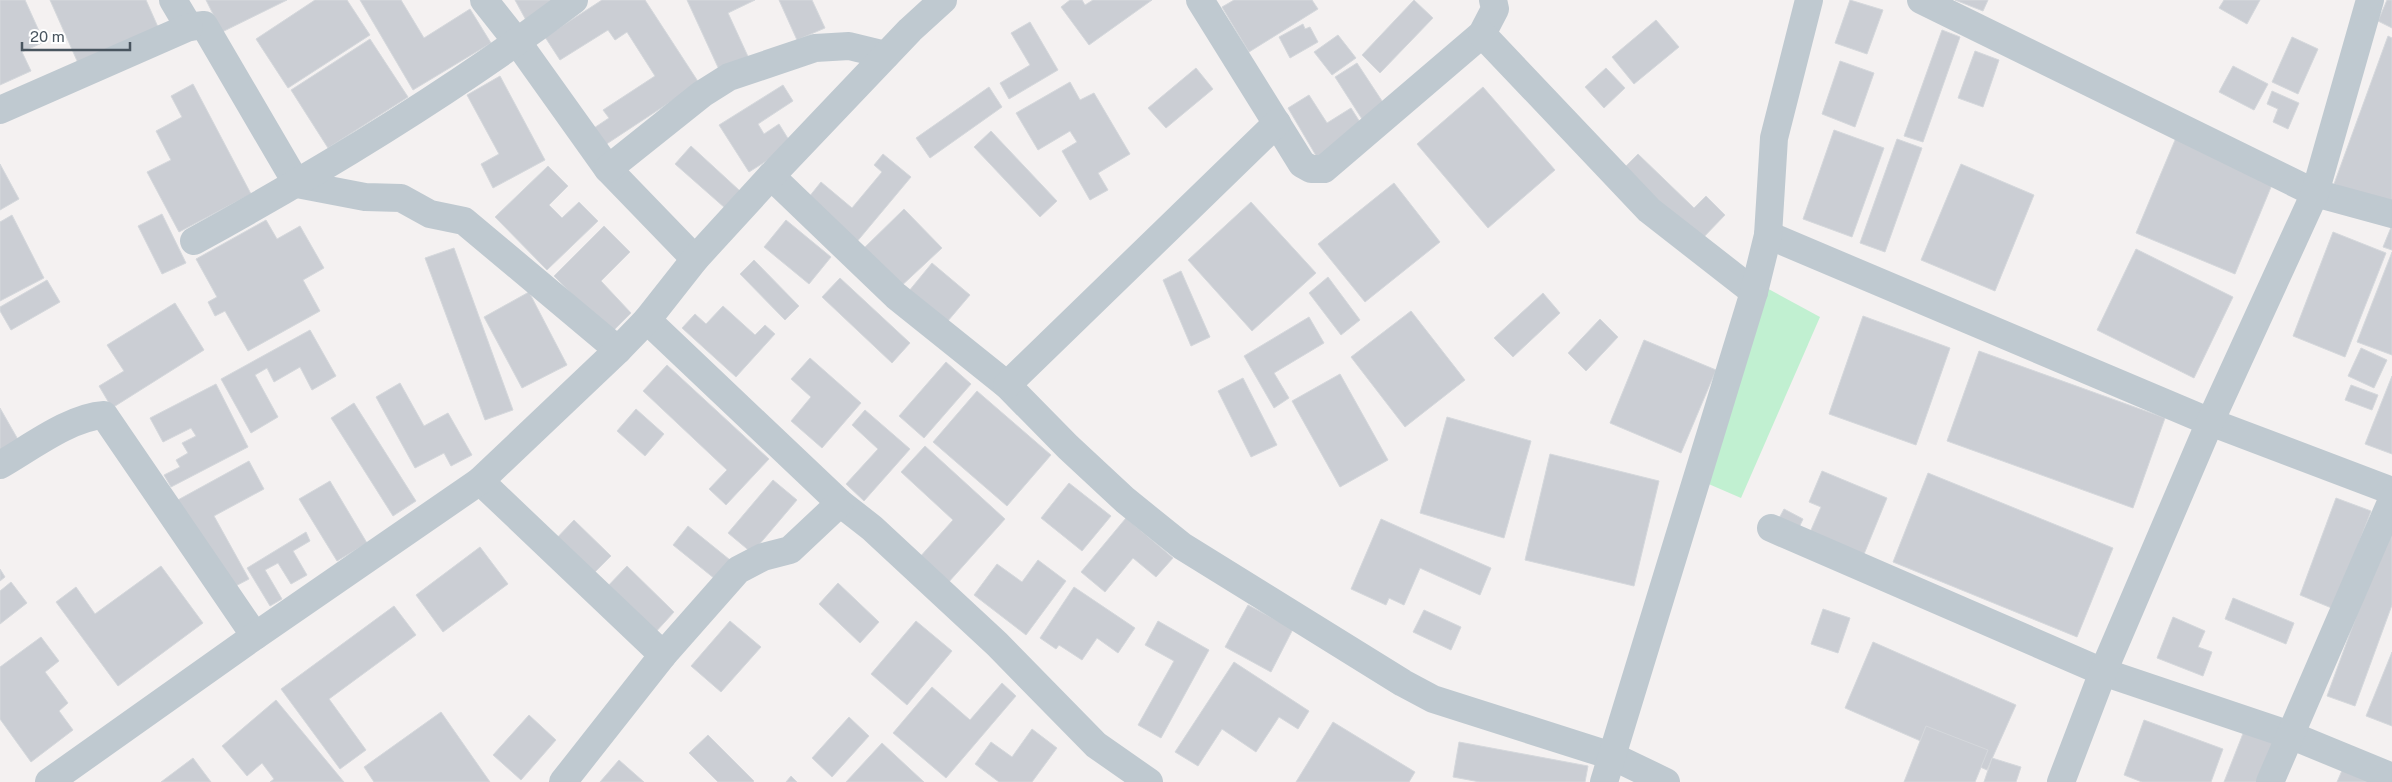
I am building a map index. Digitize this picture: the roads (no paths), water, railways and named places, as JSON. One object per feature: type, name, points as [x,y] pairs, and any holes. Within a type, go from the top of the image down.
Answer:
[{"type":"street","points":[[173,0],[189,27]]},
{"type":"street","points":[[484,0],[518,43],[608,169],[695,259]]},
{"type":"street","points":[[194,241],[297,184],[518,43],[574,0]]},
{"type":"street","points":[[48,782],[480,481],[647,320],[695,259],[771,176],[886,55],[943,0]]},
{"type":"street","points":[[1200,0],[1302,164],[1311,169],[1324,169],[1482,34],[1495,9],[1493,0]]},
{"type":"street","points":[[1604,782],[1754,292],[1768,234],[1774,138],[1809,0]]},
{"type":"street","points":[[1921,0],[2315,193],[2392,214]]},
{"type":"street","points":[[2061,782],[2103,672],[2210,422],[2315,193],[2370,0]]},
{"type":"street","points":[[0,110],[189,27],[204,25],[297,184],[365,197],[401,198],[430,214],[464,221],[618,350]]},
{"type":"street","points":[[1482,34],[1649,210],[1754,292]]},
{"type":"street","points":[[608,169],[702,94],[729,77],[815,48],[849,46],[886,55]]},
{"type":"street","points":[[1006,384],[1277,123]]},
{"type":"street","points":[[771,176],[896,296],[1006,384],[1068,447],[1126,500],[1182,546],[1403,683],[1433,699],[1612,756],[1666,782]]},
{"type":"street","points":[[1768,234],[2210,422],[2392,491]]},
{"type":"street","points":[[647,320],[840,503],[872,528],[997,644],[1096,745],[1150,782]]},
{"type":"street","points":[[0,465],[75,422],[91,416],[104,414],[255,636]]},
{"type":"street","points":[[480,481],[663,655]]},
{"type":"street","points":[[2270,782],[2392,500]]},
{"type":"street","points":[[563,782],[663,655],[738,570],[764,557],[790,550],[840,503]]},
{"type":"street","points":[[1771,528],[2103,672],[2290,735],[2392,777]]}]
